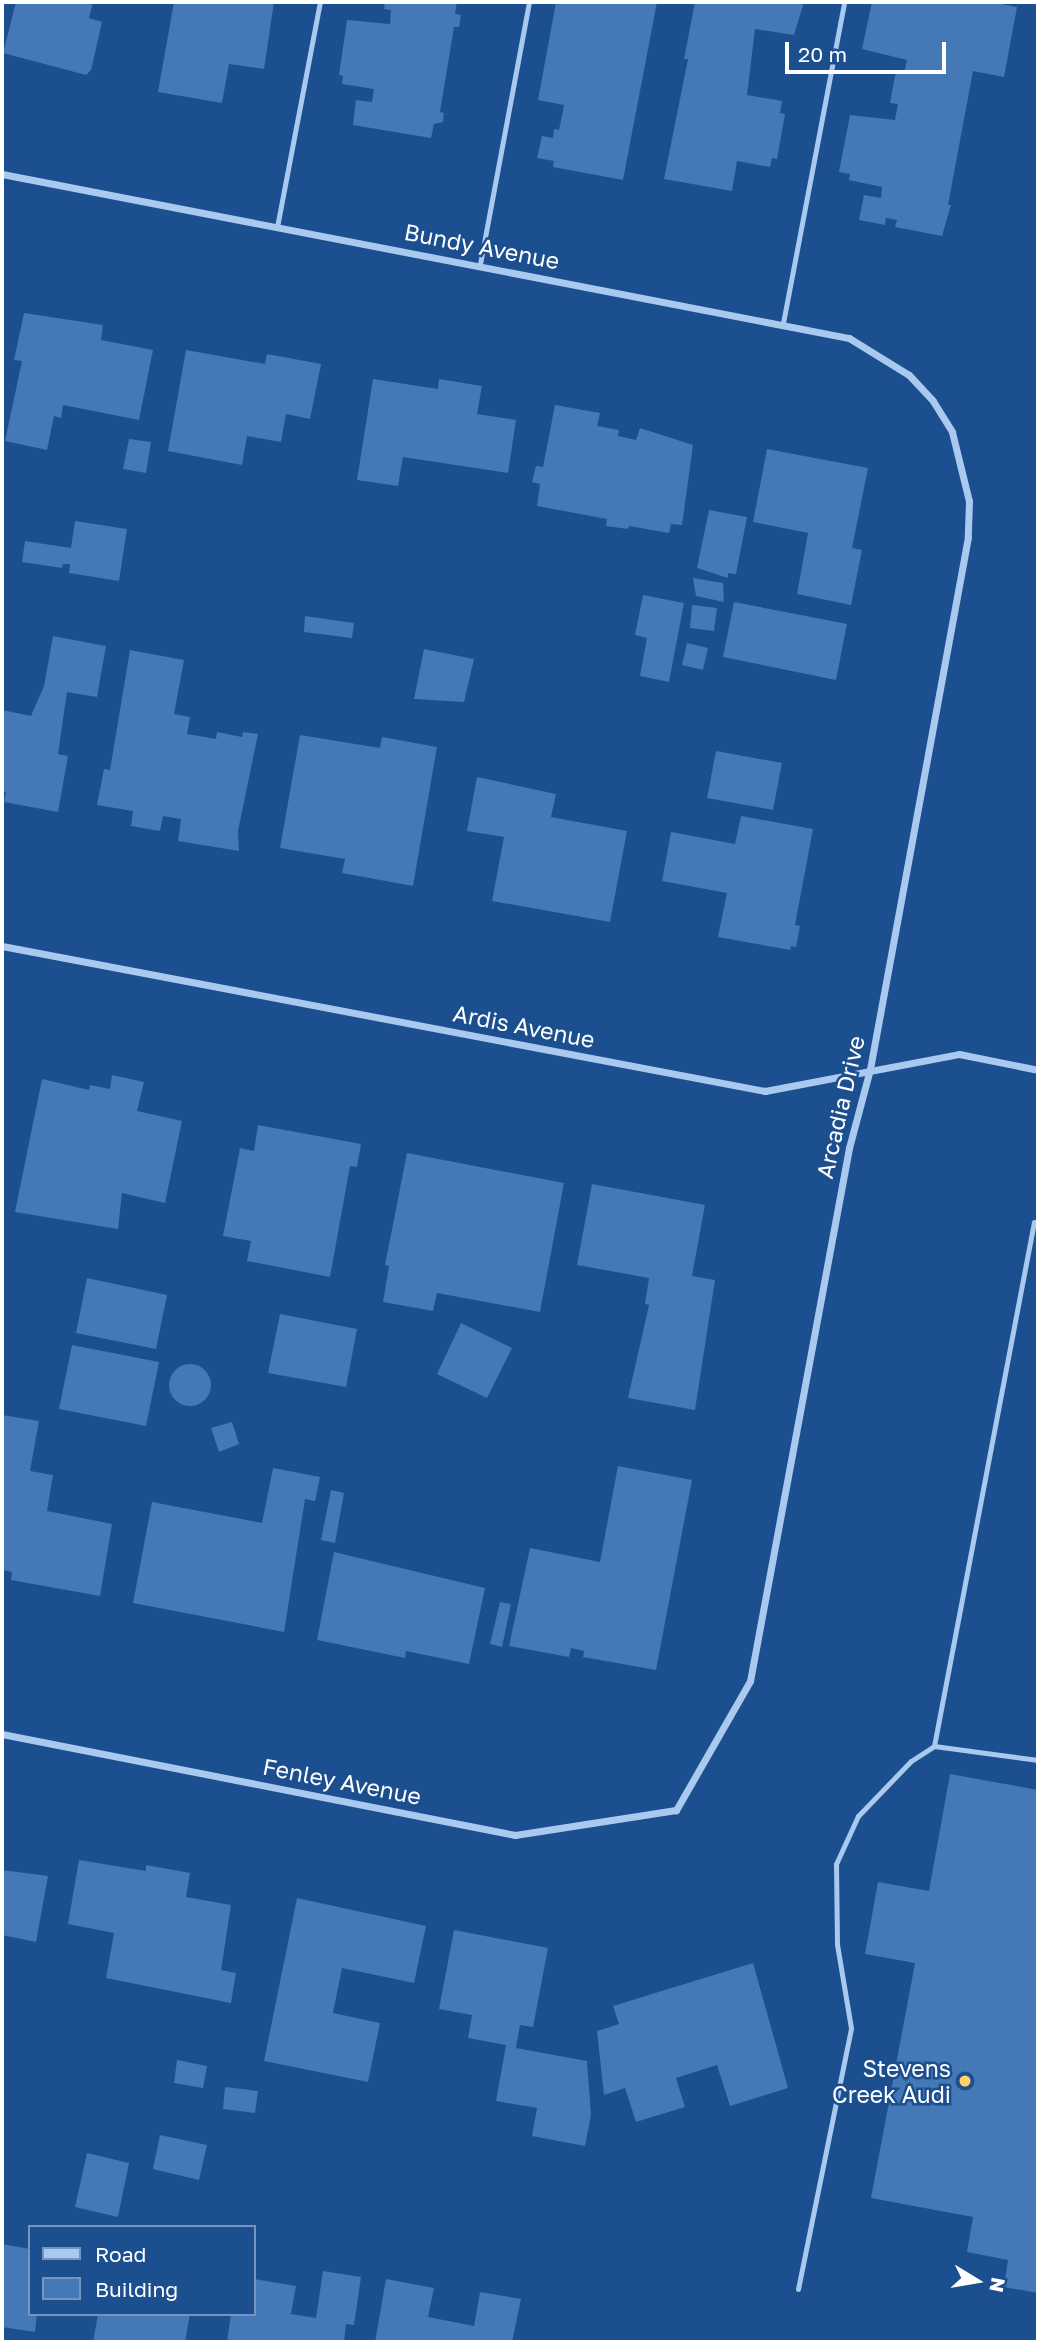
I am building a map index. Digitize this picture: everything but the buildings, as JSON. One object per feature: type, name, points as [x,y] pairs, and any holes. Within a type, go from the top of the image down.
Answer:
[{"type":"street","name":"Bundy Avenue","points":[[2,174],[480,264],[849,338],[881,353],[933,401]]},
{"type":"street","name":"Arcadia Drive","points":[[676,1810],[750,1681],[848,1152],[870,1069],[968,537],[969,501],[963,466],[952,432],[933,401]]},
{"type":"street","name":"Ardis Avenue","points":[[2,946],[765,1091],[959,1054],[1038,1070]]},
{"type":"street","name":"Fenley Avenue","points":[[2,1734],[515,1835],[676,1810]]},
{"type":"lane","points":[[277,227],[320,2]]},
{"type":"lane","points":[[480,264],[529,2]]},
{"type":"lane","points":[[783,323],[844,2]]},
{"type":"lane","points":[[934,1746],[1034,1222],[1038,1223]]},
{"type":"lane","points":[[798,2289],[851,2028],[837,1944],[836,1864],[858,1816],[911,1761],[934,1746],[1038,1760]]},
{"type":"place","name":"Stevens Creek Audi","points":[[965,2081]]}]
